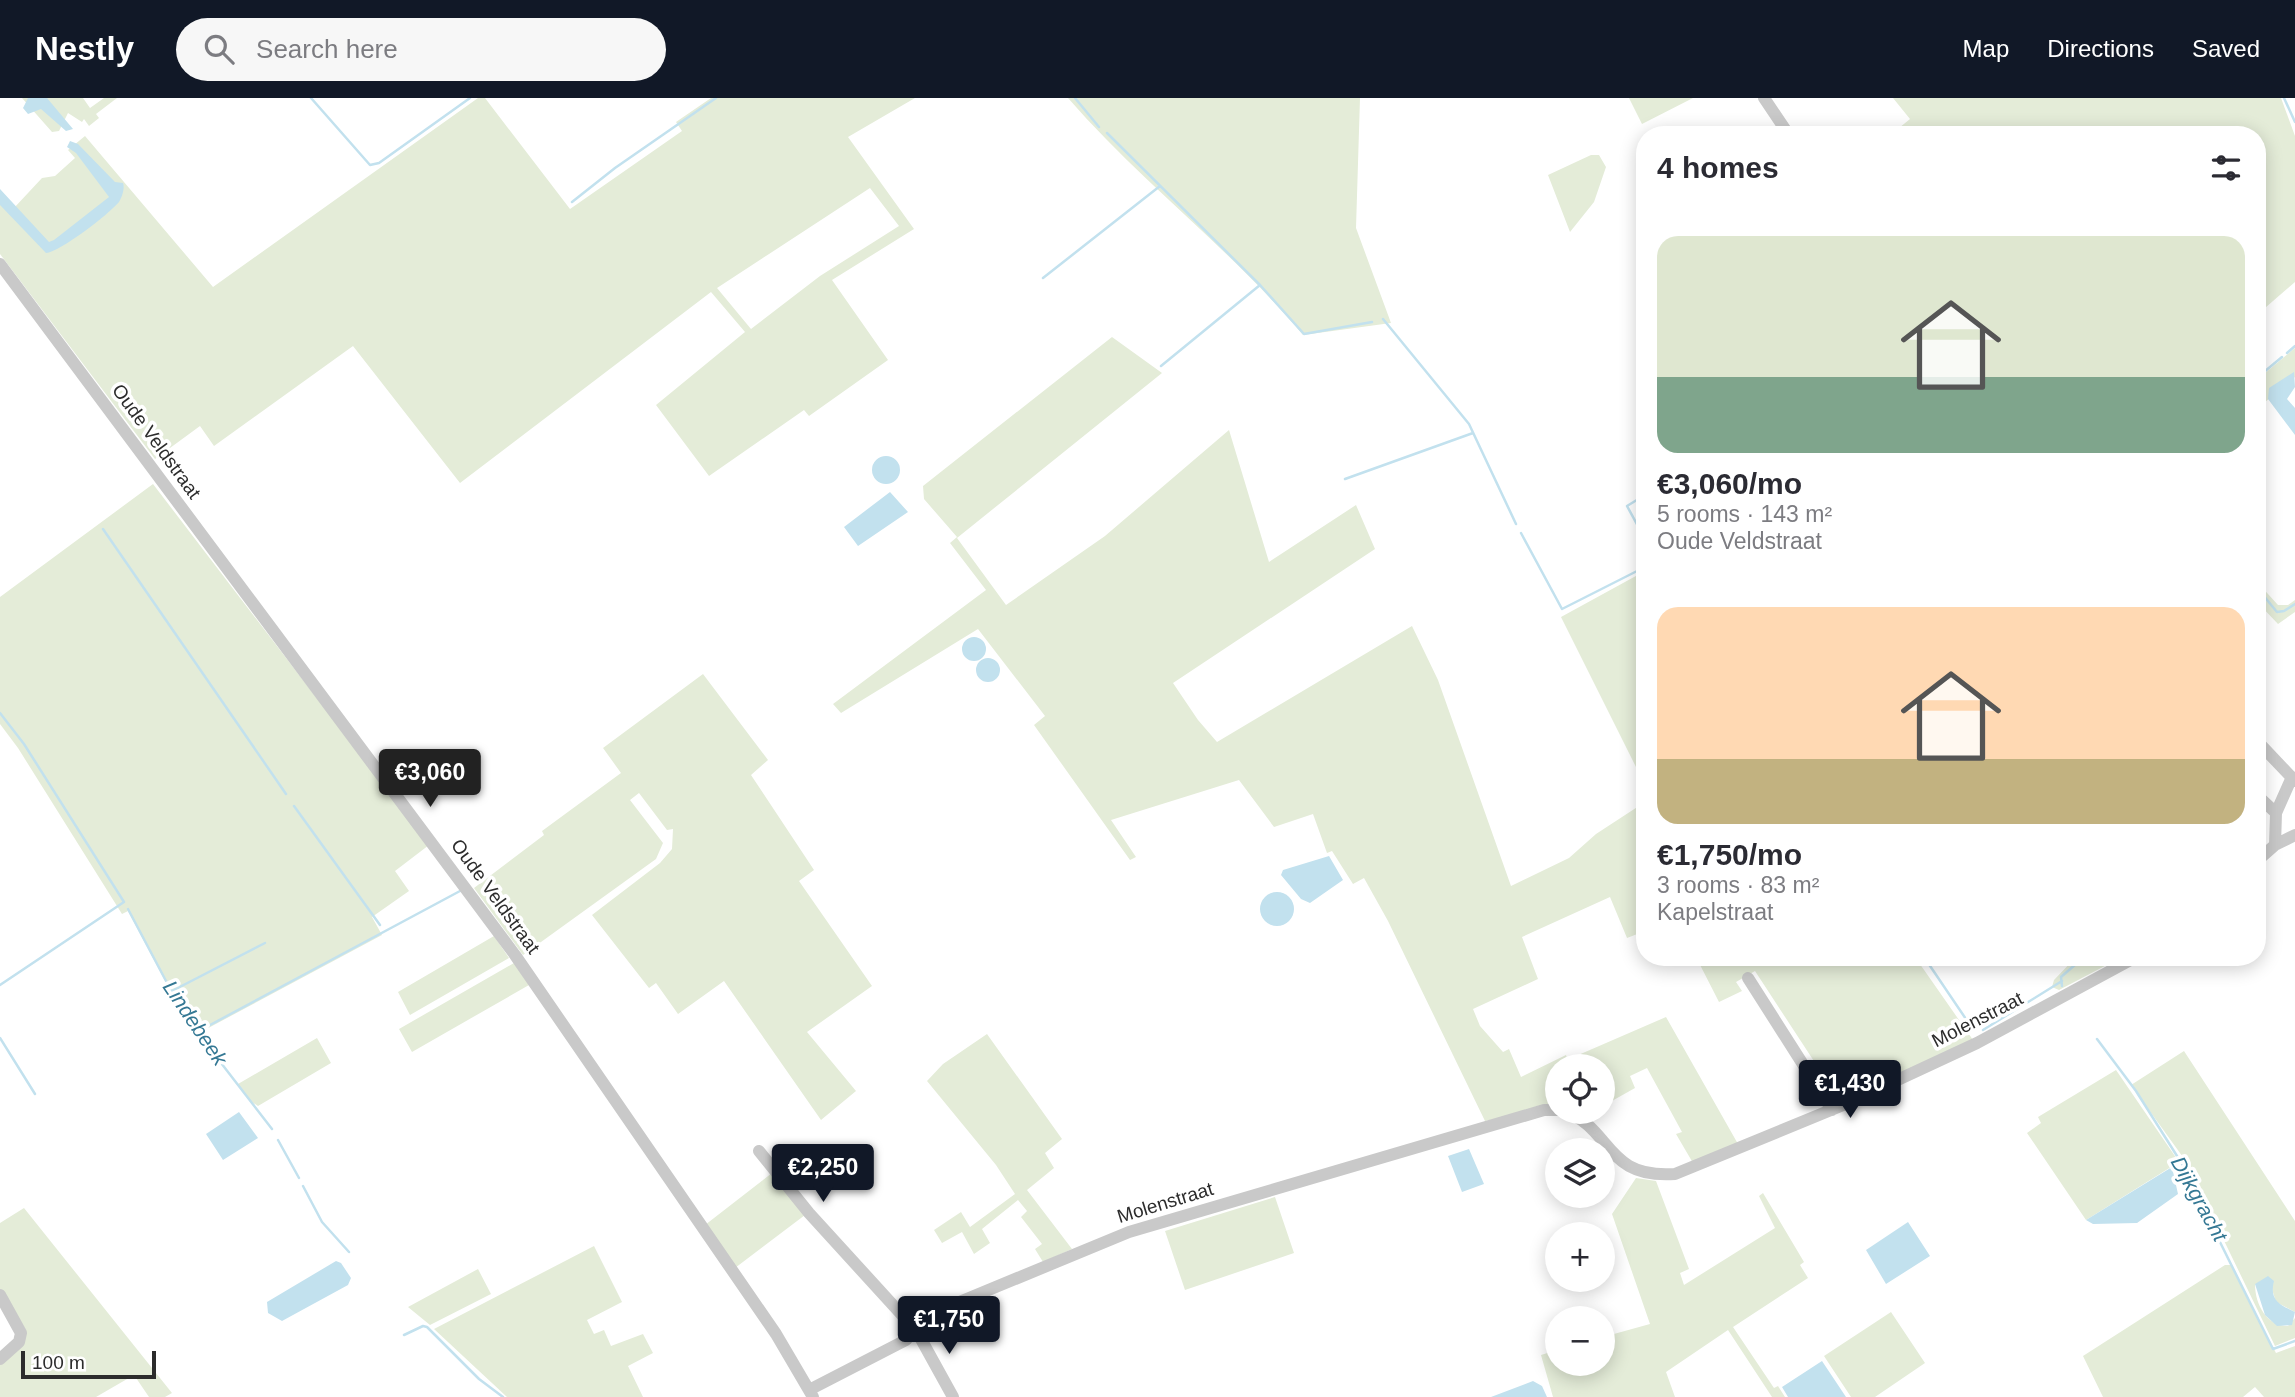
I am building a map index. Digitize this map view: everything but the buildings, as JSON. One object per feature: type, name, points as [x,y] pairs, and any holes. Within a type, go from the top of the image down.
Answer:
[{"type":"street","points":[[1764,98],[1783,126]]},
{"type":"street","name":"Oude Veldstraat","points":[[0,264],[515,955],[776,1334],[811,1394]]},
{"type":"street","points":[[2266,750],[2293,779],[2276,813],[2275,845]]},
{"type":"street","points":[[2266,804],[2276,813]]},
{"type":"street","points":[[2266,853],[2295,835]]},
{"type":"street","name":"Molenstraat","points":[[1583,1124],[1633,1171],[1661,1175],[1688,1171],[1832,1110],[1977,1043],[2119,966]]},
{"type":"street","points":[[1748,978],[1832,1110]]},
{"type":"street","name":"Molenstraat","points":[[811,1394],[906,1340],[919,1326],[945,1308],[1129,1231],[1545,1110]]},
{"type":"street","points":[[759,1150],[809,1213],[902,1315],[919,1326],[953,1397]]},
{"type":"street","points":[[0,1295],[21,1333],[19,1342],[0,1359]]},
{"type":"green space","points":[[22,98],[83,98],[90,108],[104,98],[117,98],[96,114],[99,118],[89,126],[84,119],[82,122],[68,113],[59,131],[52,132]]},
{"type":"green space","points":[[478,98],[485,98],[570,209],[682,131],[676,122],[711,98],[915,98],[848,137],[914,229],[832,280],[888,360],[809,416],[804,410],[709,476],[656,405],[745,332],[711,292],[460,483],[353,346],[214,446],[200,426],[155,459],[0,254],[0,194],[14,208],[42,178],[55,176],[75,158],[68,150],[85,136],[213,287]],"holes":[[[870,188],[899,226],[820,276],[751,329],[717,288]]]},
{"type":"green space","points":[[1068,98],[1360,98],[1356,228],[1391,323],[1303,335],[1246,274],[1125,158]]},
{"type":"green space","points":[[1629,98],[1693,98],[1642,124]]},
{"type":"green space","points":[[1893,98],[2281,98],[2295,136],[2295,282],[2266,307],[2266,126],[1901,126],[1910,119]]},
{"type":"green space","points":[[1591,155],[1599,155],[1606,167],[1594,202],[1570,232],[1548,175]]},
{"type":"green space","points":[[1112,337],[1162,373],[957,538],[1006,605],[1105,536],[1229,430],[1269,562],[1356,505],[1375,549],[1173,683],[1217,742],[1412,626],[1438,680],[1511,886],[1569,858],[1596,834],[1636,808],[1636,934],[1627,938],[1610,897],[1522,937],[1538,979],[1473,1009],[1480,1026],[1503,1052],[1509,1049],[1521,1077],[1545,1065],[1545,1108],[1485,1121],[1388,921],[1364,878],[1353,884],[1332,851],[1327,853],[1313,814],[1274,827],[1239,780],[1111,820],[1136,857],[1130,860],[1034,725],[1045,716],[978,629],[841,713],[833,704],[986,590],[950,543],[957,537],[924,499],[923,486]]},
{"type":"green space","points":[[2295,348],[2295,377],[2266,401],[2266,372]]},
{"type":"green space","points":[[153,484],[429,845],[395,871],[409,891],[372,917],[382,935],[199,1033],[172,994],[128,911],[122,914],[18,748],[0,724],[0,597]]},
{"type":"green space","points":[[1636,576],[1636,767],[1561,617]]},
{"type":"green space","points":[[2266,592],[2278,605],[2288,605],[2295,600],[2295,612],[2278,624],[2266,611]]},
{"type":"green space","points":[[703,674],[768,760],[751,775],[814,870],[799,881],[872,986],[807,1032],[856,1091],[821,1120],[724,981],[678,1014],[656,983],[649,988],[592,915],[660,863],[672,849],[673,829],[667,830],[639,793],[630,800],[663,843],[656,859],[523,955],[474,888],[544,835],[542,831],[621,773],[603,748]]},
{"type":"green space","points":[[494,936],[509,958],[410,1015],[398,992]]},
{"type":"green space","points":[[514,963],[529,985],[412,1052],[399,1029]]},
{"type":"green space","points":[[1701,966],[1921,966],[1973,1040],[1840,1101],[1755,971],[1736,982],[1742,991],[1719,1002]]},
{"type":"green space","points":[[2067,966],[2105,966],[2059,990],[2052,987],[2054,980]]},
{"type":"green space","points":[[1666,1017],[1738,1144],[1693,1163],[1676,1134],[1682,1132],[1647,1068],[1630,1076],[1635,1088],[1615,1099],[1615,1054],[1581,1054]]},
{"type":"green space","points":[[987,1034],[1062,1139],[1045,1153],[1054,1168],[1027,1190],[1072,1249],[1043,1262],[1035,1249],[1042,1244],[1021,1217],[1027,1211],[1018,1200],[982,1229],[990,1243],[974,1254],[962,1232],[942,1243],[934,1230],[961,1212],[970,1227],[1015,1194],[996,1165],[927,1081],[943,1064]]},
{"type":"green space","points":[[317,1038],[331,1063],[258,1106],[249,1100],[238,1084]]},
{"type":"green space","points":[[2184,1051],[2295,1221],[2295,1312],[2276,1302],[2272,1289],[2255,1284],[2260,1307],[2268,1318],[2288,1326],[2295,1318],[2295,1338],[2275,1346],[2185,1160],[2131,1085]]},
{"type":"green space","points":[[2116,1070],[2179,1162],[2086,1220],[2027,1133],[2041,1123],[2038,1117]]},
{"type":"green space","points":[[772,1173],[805,1215],[735,1268],[705,1225]]},
{"type":"green space","points":[[1636,1178],[1656,1181],[1689,1269],[1680,1273],[1684,1285],[1775,1228],[1759,1196],[1763,1193],[1804,1262],[1800,1265],[1808,1278],[1733,1327],[1774,1388],[1778,1386],[1785,1397],[1772,1397],[1728,1330],[1666,1372],[1675,1397],[1553,1397],[1547,1376],[1615,1376],[1615,1334],[1650,1324],[1612,1214]]},
{"type":"green space","points":[[1275,1197],[1294,1253],[1185,1290],[1165,1231]]},
{"type":"green space","points":[[24,1208],[172,1393],[165,1397],[149,1397],[134,1375],[96,1397],[0,1397],[0,1365],[26,1330],[0,1289],[0,1223]]},
{"type":"green space","points":[[594,1246],[622,1302],[587,1320],[594,1334],[604,1330],[611,1346],[643,1334],[653,1353],[628,1366],[643,1397],[507,1397],[434,1329]]},
{"type":"green space","points":[[2225,1265],[2231,1265],[2276,1353],[2295,1346],[2295,1397],[2264,1397],[2255,1387],[2243,1397],[2103,1397],[2083,1356]]},
{"type":"green space","points":[[478,1269],[491,1294],[430,1325],[408,1307]]},
{"type":"green space","points":[[1891,1312],[1925,1363],[1875,1397],[1851,1397],[1824,1356]]},
{"type":"water","points":[[28,98],[47,98],[73,129],[66,131],[41,109],[28,114],[23,108]]},
{"type":"water","points":[[70,141],[78,144],[115,182],[123,183],[123,192],[114,208],[73,240],[46,253],[0,205],[0,189],[49,242],[54,240],[109,197],[76,153],[67,147]]},
{"type":"water","points":[[2294,372],[2295,387],[2287,399],[2295,408],[2295,435],[2268,399],[2269,388]]},
{"type":"water","points":[[886,456],[896,460],[900,470],[896,480],[886,484],[876,480],[872,470],[876,460]]},
{"type":"water","points":[[890,492],[908,512],[858,546],[844,527]]},
{"type":"water","points":[[974,637],[982,641],[986,649],[982,657],[974,661],[966,657],[962,649],[966,641]]},
{"type":"water","points":[[988,658],[996,662],[1000,670],[996,678],[988,682],[980,678],[976,670],[980,662]]},
{"type":"water","points":[[1329,856],[1343,880],[1310,903],[1301,899],[1281,875],[1283,870]]},
{"type":"water","points":[[1277,892],[1289,897],[1294,909],[1289,921],[1277,926],[1265,921],[1260,909],[1265,897]]},
{"type":"water","points":[[239,1112],[258,1138],[223,1160],[206,1134]]},
{"type":"water","points":[[1469,1149],[1484,1184],[1462,1192],[1448,1156]]},
{"type":"water","points":[[2172,1167],[2178,1194],[2137,1223],[2093,1224],[2086,1220]]},
{"type":"water","points":[[1908,1222],[1930,1256],[1886,1284],[1866,1250]]},
{"type":"water","points":[[336,1261],[341,1263],[351,1278],[348,1285],[282,1321],[268,1313],[267,1302]]},
{"type":"water","points":[[2268,1276],[2274,1281],[2273,1293],[2277,1301],[2295,1312],[2292,1325],[2277,1326],[2265,1315],[2255,1284]]},
{"type":"water","points":[[1822,1361],[1846,1397],[1788,1397],[1782,1387]]},
{"type":"water","points":[[1533,1381],[1542,1386],[1547,1397],[1491,1397]]},
{"type":"waterway","points":[[311,98],[370,165],[379,163],[470,98]]},
{"type":"waterway","points":[[572,202],[615,168],[716,98]]},
{"type":"waterway","points":[[1075,98],[1099,127]]},
{"type":"waterway","points":[[2284,98],[2295,122]]},
{"type":"waterway","points":[[1107,133],[1260,285],[1304,334],[1372,322]]},
{"type":"waterway","points":[[1043,278],[1160,186]]},
{"type":"waterway","points":[[1161,366],[1260,285]]},
{"type":"waterway","points":[[1383,319],[1469,424],[1516,524]]},
{"type":"waterway","points":[[2287,353],[2295,346]]},
{"type":"waterway","name":"Dijkgracht","points":[[2266,370],[2282,357]]},
{"type":"waterway","points":[[1345,479],[1473,433]]},
{"type":"waterway","points":[[1636,500],[1627,506],[1636,522]]},
{"type":"waterway","points":[[103,529],[286,794]]},
{"type":"waterway","points":[[1521,533],[1562,609],[1636,572]]},
{"type":"waterway","points":[[2266,599],[2277,612],[2295,604]]},
{"type":"waterway","name":"Lindebeek","points":[[0,713],[24,744],[124,902],[0,985]]},
{"type":"waterway","points":[[294,806],[380,925]]},
{"type":"waterway","points":[[197,1032],[460,891]]},
{"type":"waterway","name":"Lindebeek","points":[[128,909],[184,1015],[272,1129]]},
{"type":"waterway","points":[[170,992],[265,943]]},
{"type":"waterway","points":[[1930,966],[1970,1025]]},
{"type":"waterway","name":"Dijkgracht","points":[[2062,986],[2061,977],[2074,966]]},
{"type":"waterway","points":[[1983,1030],[2062,981]]},
{"type":"waterway","points":[[0,1038],[35,1094]]},
{"type":"waterway","name":"Dijkgracht","points":[[2097,1039],[2136,1091],[2201,1194],[2214,1230],[2273,1349],[2295,1341]]},
{"type":"waterway","name":"Lindebeek","points":[[278,1140],[299,1178]]},
{"type":"waterway","name":"Lindebeek","points":[[303,1186],[322,1222],[349,1252]]},
{"type":"waterway","name":"Lindebeek","points":[[404,1335],[423,1326],[427,1327],[479,1379],[503,1397]]}]
